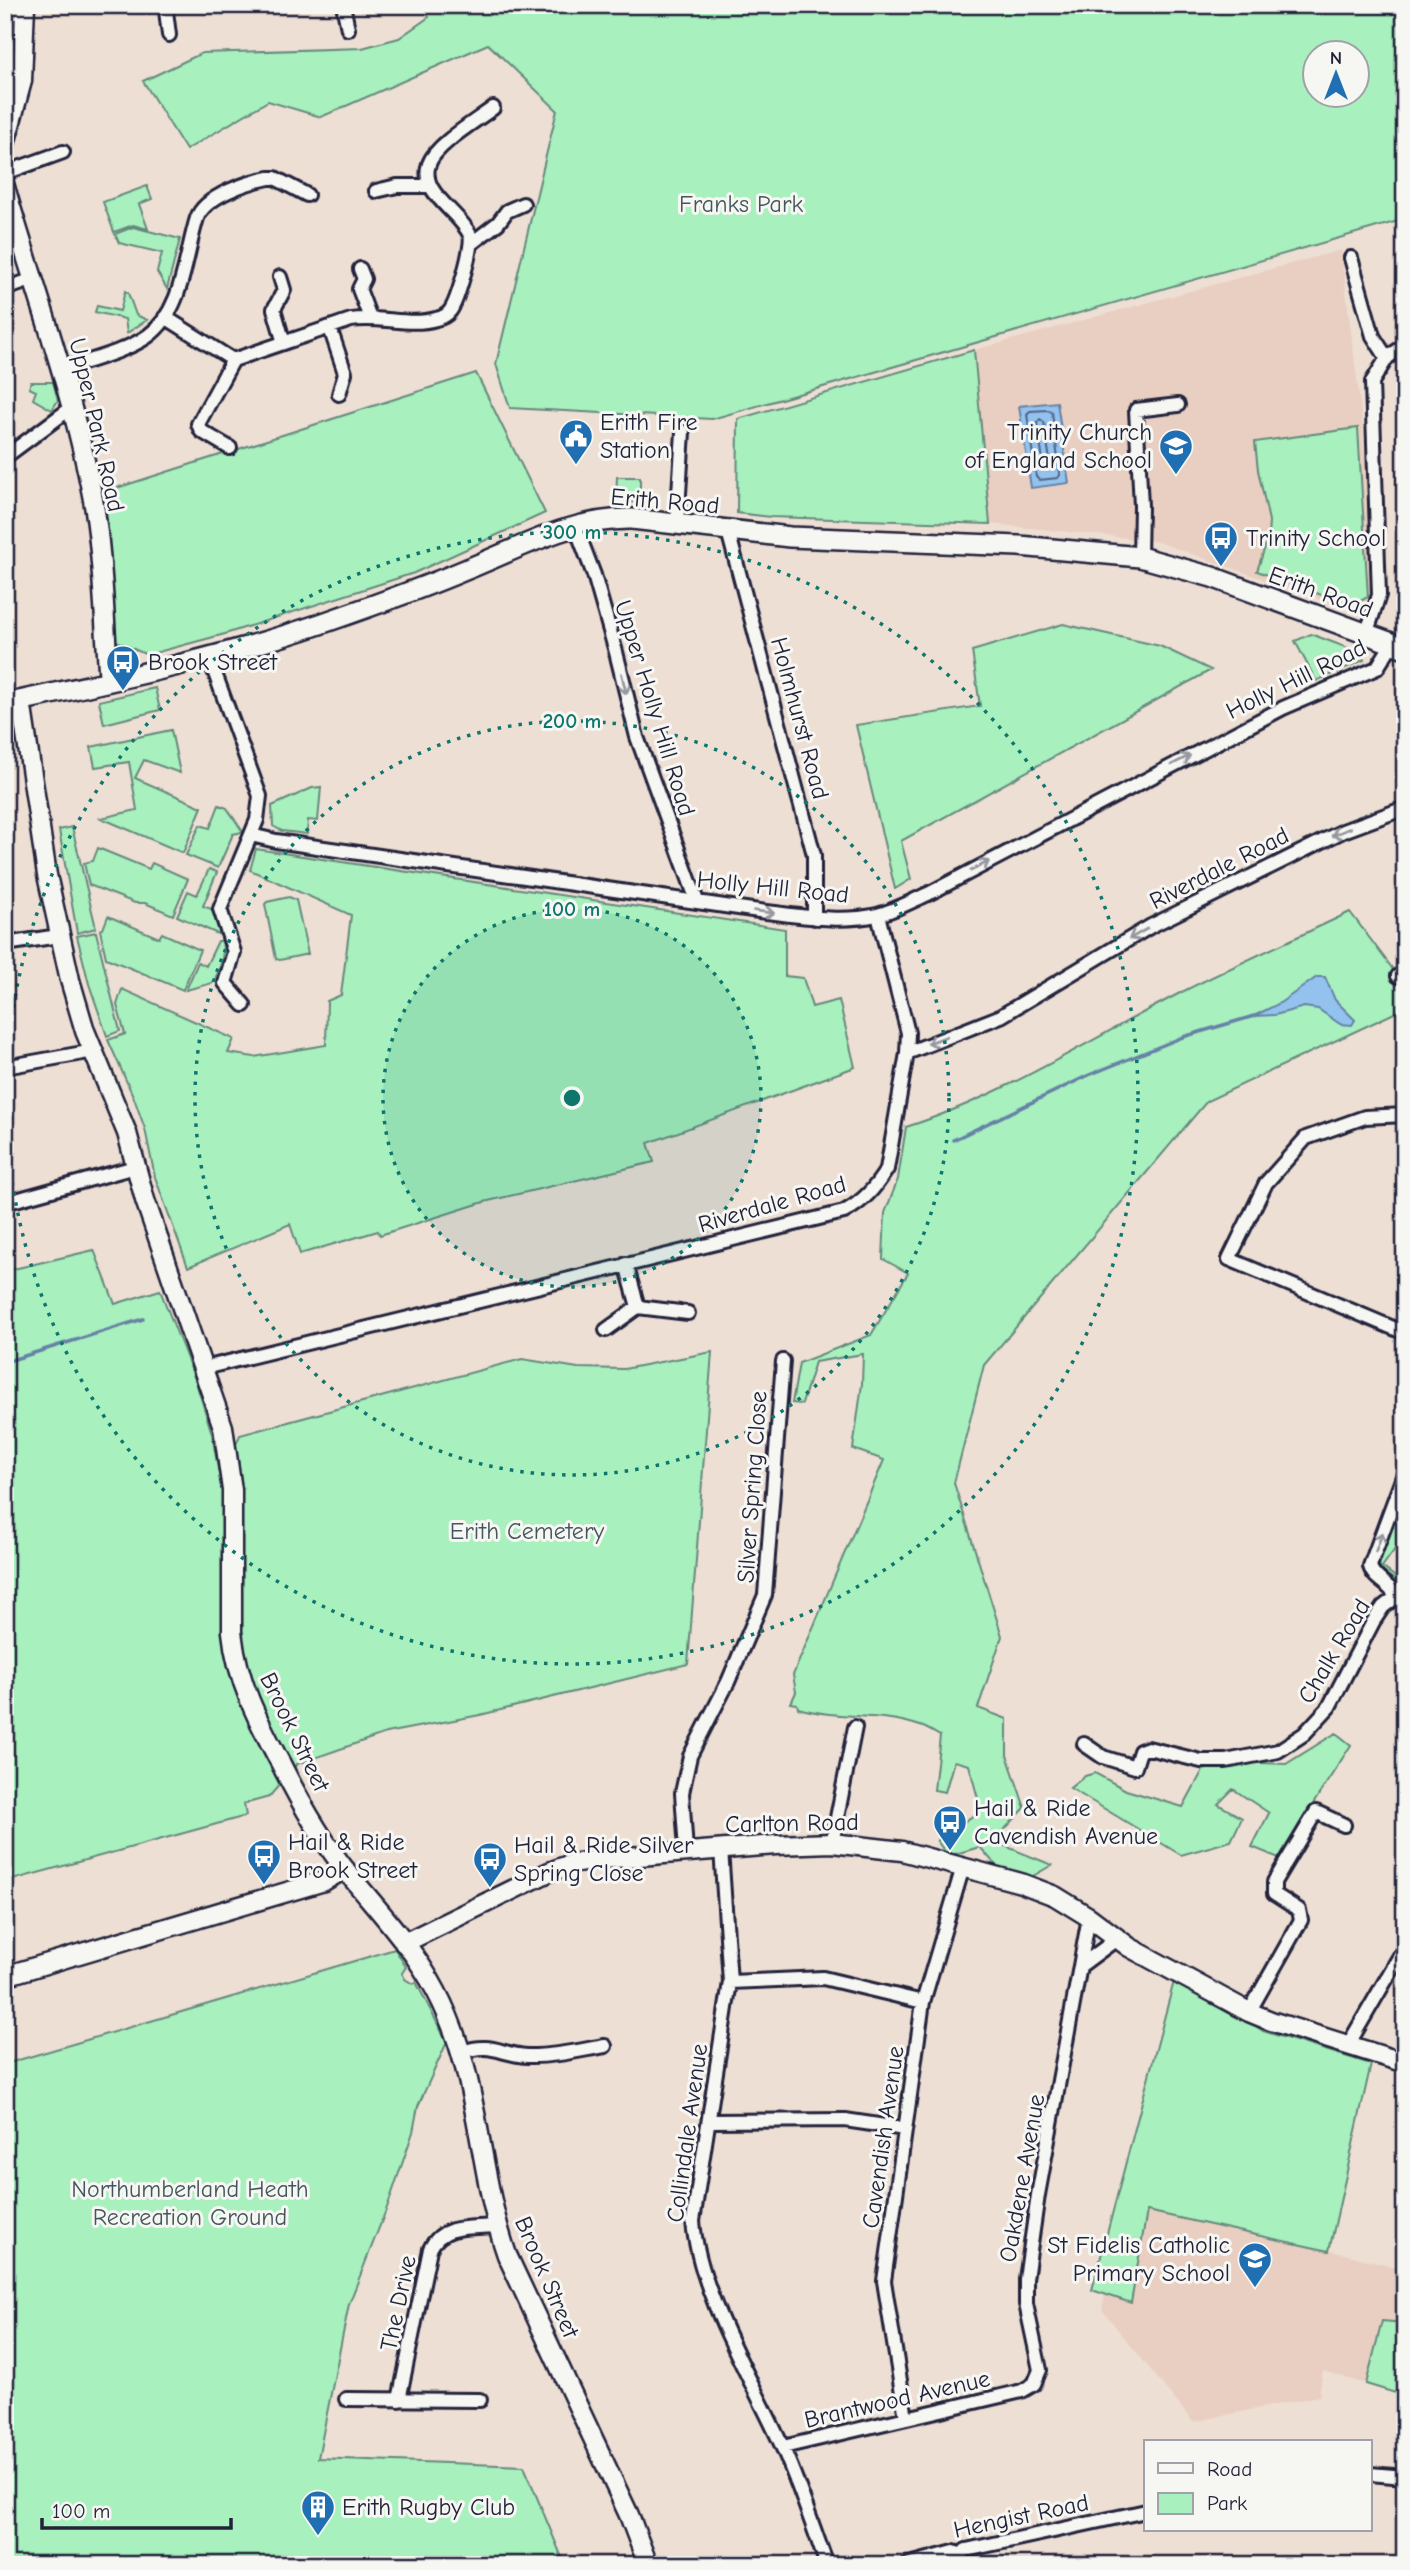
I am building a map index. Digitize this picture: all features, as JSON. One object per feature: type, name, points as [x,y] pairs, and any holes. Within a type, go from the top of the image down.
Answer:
[{"type":"main road","name":"Erith Road","points":[[13,702],[209,657],[317,625],[380,603],[575,525],[610,518],[790,537],[1019,546],[1140,557],[1212,577],[1398,646]]},
{"type":"street","points":[[6,142],[22,81],[25,5]]},
{"type":"street","points":[[169,35],[166,11],[170,5]]},
{"type":"street","points":[[343,5],[348,29]]},
{"type":"street","points":[[472,243],[467,230],[430,186],[428,164],[434,152],[493,108]]},
{"type":"street","points":[[5,173],[63,152]]},
{"type":"street","points":[[61,370],[134,344],[150,335],[175,299],[197,218],[207,202],[269,178],[275,178],[307,195]]},
{"type":"street","points":[[376,191],[397,186],[430,186]]},
{"type":"street","name":"Upper Park Road","points":[[5,187],[61,370],[94,510],[101,561],[109,681]]},
{"type":"street","points":[[230,448],[201,431],[198,424],[233,360],[351,320],[437,319],[449,312],[472,243],[498,223],[507,211],[523,204]]},
{"type":"street","points":[[1351,258],[1373,336],[1387,358]]},
{"type":"street","points":[[360,269],[363,279],[359,289],[370,318]]},
{"type":"street","points":[[279,277],[284,290],[274,309],[284,343]]},
{"type":"street","points":[[5,289],[34,279]]},
{"type":"street","points":[[165,317],[233,360]]},
{"type":"street","points":[[331,328],[345,373],[339,394]]},
{"type":"street","points":[[1366,635],[1379,595],[1372,382],[1387,358],[1405,345]]},
{"type":"street","points":[[1140,557],[1136,410],[1178,405]]},
{"type":"street","points":[[5,457],[71,408]]},
{"type":"street","points":[[677,524],[683,432]]},
{"type":"street","name":"Upper Holly Hill Road","points":[[575,525],[594,575],[637,737],[697,901]]},
{"type":"street","name":"Holmhurst Road","points":[[729,531],[814,855],[814,918]]},
{"type":"street","name":"Holly Hill Road","points":[[251,835],[276,841],[814,918],[878,915],[929,894],[1283,708],[1377,668],[1398,646]]},
{"type":"street","points":[[209,657],[258,787],[260,806],[251,835],[220,909],[234,952],[225,983],[244,1005]]},
{"type":"street","name":"Brook Street","points":[[13,702],[59,936],[81,1018],[127,1133],[135,1167],[223,1427],[231,1479],[232,1632],[234,1654],[242,1684],[257,1719],[298,1797],[345,1869],[404,1943],[436,1989],[462,2052],[497,2226],[507,2256],[629,2515],[648,2565]]},
{"type":"street","name":"Riverdale Road","points":[[204,1368],[844,1212],[862,1202],[878,1184],[887,1168],[907,1053],[1002,1016],[1151,926],[1333,835],[1405,808]]},
{"type":"street","points":[[878,915],[908,1033],[907,1053]]},
{"type":"street","points":[[5,944],[59,936]]},
{"type":"street","points":[[5,1068],[94,1051]]},
{"type":"street","points":[[1405,1115],[1365,1117],[1306,1138],[1266,1183],[1229,1259],[1405,1333]]},
{"type":"street","points":[[5,1203],[135,1167]]},
{"type":"street","points":[[626,1264],[638,1307]]},
{"type":"street","points":[[606,1330],[638,1307],[688,1313]]},
{"type":"street","name":"Silver Spring Close","points":[[686,1851],[682,1793],[690,1756],[728,1682],[765,1595],[783,1361]]},
{"type":"street","points":[[1400,1599],[1371,1573],[1370,1566],[1405,1471]]},
{"type":"street","name":"Chalk Road","points":[[1084,1744],[1104,1758],[1135,1767],[1140,1751],[1148,1748],[1201,1761],[1226,1761],[1278,1751],[1304,1734],[1329,1707],[1373,1622],[1383,1607],[1400,1599]]},
{"type":"street","points":[[832,1843],[855,1727]]},
{"type":"street","points":[[1250,2011],[1301,1920],[1299,1910],[1274,1894],[1273,1882],[1316,1812],[1344,1825]]},
{"type":"street","name":"Carlton Road","points":[[404,1943],[549,1872],[571,1864],[686,1851],[832,1843],[902,1851],[1033,1887],[1055,1896],[1171,1970],[1250,2011],[1271,2021],[1405,2063]]},
{"type":"street","name":"Collindale Avenue","points":[[721,1849],[730,1982],[693,2221],[694,2241],[712,2298],[783,2447],[827,2565]]},
{"type":"street","name":"Cavendish Avenue","points":[[906,2418],[884,2281],[923,2002],[963,1867]]},
{"type":"street","points":[[5,1976],[324,1881],[345,1869]]},
{"type":"street","name":"Oakdene Avenue","points":[[1022,2391],[1034,2384],[1040,2371],[1027,2304],[1026,2279],[1038,2196],[1090,1917]]},
{"type":"street","points":[[1083,1964],[1118,1938]]},
{"type":"street","points":[[1348,2045],[1405,1947]]},
{"type":"street","points":[[730,1982],[823,1978],[923,2002]]},
{"type":"street","points":[[462,2052],[478,2047],[491,2047],[507,2052],[537,2055],[606,2046]]},
{"type":"street","points":[[710,2121],[845,2120],[905,2129]]},
{"type":"street","name":"The Drive","points":[[399,2400],[430,2249],[436,2237],[448,2231],[497,2226]]},
{"type":"street","name":"Brantwood Avenue","points":[[783,2447],[1022,2391]]},
{"type":"street","points":[[346,2399],[480,2400]]},
{"type":"street","points":[[1372,2474],[1405,2477]]},
{"type":"street","name":"Hengist Road","points":[[906,2565],[954,2552],[963,2560],[966,2550],[1144,2511]]},
{"type":"shaded area","name":"Trinity Church of England School","points":[[1341,250],[1363,428],[1370,537],[1370,601],[1356,612],[1155,541],[990,524],[974,350]]},
{"type":"shaded area","name":"St Fidelis Catholic Primary School","points":[[1122,2199],[1405,2269],[1405,2396],[1323,2371],[1319,2396],[1193,2422],[1102,2310]]},
{"type":"green space","name":"Franks Park","points":[[421,5],[1405,5],[1405,219],[712,419],[510,408],[496,364],[557,110],[488,44],[321,117],[268,101],[186,150],[143,81],[202,53],[362,48],[399,38],[429,17]]},
{"type":"green space","points":[[147,186],[152,199],[139,204],[148,229],[133,225],[114,232],[103,202]]},
{"type":"green space","points":[[133,227],[180,239],[167,289],[157,272],[162,253],[119,243],[115,234]]},
{"type":"green space","points":[[125,291],[136,315],[147,320],[127,333],[125,319],[95,312],[97,306],[120,311]]},
{"type":"green space","points":[[974,350],[990,524],[771,517],[737,513],[738,419]]},
{"type":"green space","points":[[476,373],[545,513],[414,573],[225,634],[147,655],[116,641],[111,564],[101,493]]},
{"type":"green space","points":[[31,382],[53,382],[58,400],[52,410],[33,399],[36,391],[29,388]]},
{"type":"green space","points":[[1358,428],[1368,597],[1351,606],[1257,571],[1268,538],[1269,521],[1255,442]]},
{"type":"green space","points":[[617,477],[640,477],[640,503],[616,500]]},
{"type":"green space","points":[[1063,624],[1160,646],[1211,670],[901,841],[911,879],[895,889],[856,725],[980,706],[972,651]]},
{"type":"green space","points":[[1311,634],[1361,653],[1364,660],[1316,681],[1295,641]]},
{"type":"green space","points":[[155,688],[160,710],[104,724],[99,701]]},
{"type":"green space","points":[[171,730],[180,773],[144,760],[135,778],[202,807],[183,853],[101,818],[137,810],[129,762],[95,767],[91,747]]},
{"type":"green space","points":[[321,787],[318,821],[308,820],[307,834],[282,831],[273,826],[272,806],[312,788]]},
{"type":"green space","points":[[219,805],[227,808],[243,832],[233,834],[218,868],[186,855],[200,825],[210,828]]},
{"type":"green space","points":[[72,827],[96,928],[77,933],[59,830]]},
{"type":"green space","points":[[98,848],[149,869],[152,863],[188,879],[173,915],[89,885],[84,863],[93,861]]},
{"type":"green space","points":[[256,849],[785,929],[785,976],[803,978],[812,1007],[839,1000],[855,1067],[648,1143],[654,1162],[484,1202],[380,1235],[378,1231],[300,1254],[290,1224],[188,1267],[155,1177],[145,1129],[108,1040],[125,1034],[117,1005],[122,989],[234,1039],[228,1053],[254,1057],[326,1045],[327,1001],[341,995],[351,915],[250,870]]},
{"type":"green space","points":[[209,869],[217,872],[203,906],[214,910],[220,935],[177,916],[188,891],[197,895]]},
{"type":"green space","points":[[289,897],[296,900],[308,954],[280,960],[276,959],[265,904]]},
{"type":"green space","points":[[1350,912],[1398,976],[1405,973],[1405,1008],[1207,1101],[984,1365],[954,1483],[1002,1636],[978,1708],[1007,1719],[1007,1755],[1025,1808],[1001,1833],[1005,1846],[1052,1865],[1026,1880],[999,1869],[980,1847],[948,1856],[937,1841],[981,1810],[969,1765],[954,1761],[945,1792],[934,1790],[940,1736],[905,1722],[813,1712],[791,1703],[796,1692],[793,1675],[884,1460],[853,1449],[862,1384],[863,1354],[815,1362],[802,1404],[792,1403],[799,1363],[871,1335],[908,1273],[883,1259],[885,1213],[898,1179],[906,1127],[1012,1083],[1182,992]]},
{"type":"green space","points":[[108,916],[159,938],[162,933],[200,950],[183,990],[106,958],[100,930],[103,929]]},
{"type":"green space","points":[[96,932],[120,1031],[107,1036],[89,984],[77,936]]},
{"type":"green space","points":[[218,941],[222,941],[222,957],[213,983],[186,990],[198,962],[206,966]]},
{"type":"green space","name":"Erith Cemetery","points":[[94,1250],[115,1304],[160,1290],[196,1382],[212,1434],[220,1481],[240,1435],[522,1359],[578,1368],[624,1369],[712,1352],[688,1664],[480,1715],[386,1733],[297,1764],[269,1797],[244,1804],[246,1816],[5,1882],[5,1271]]},
{"type":"green space","points":[[1392,1521],[1404,1530],[1397,1540],[1400,1542],[1382,1567],[1405,1584],[1400,1584],[1380,1569],[1378,1556]]},
{"type":"green space","points":[[1336,1733],[1351,1745],[1313,1804],[1284,1860],[1252,1847],[1269,1813],[1233,1789],[1218,1804],[1242,1818],[1231,1841],[1181,1855],[1070,1788],[1085,1776],[1095,1773],[1126,1790],[1183,1807],[1203,1770],[1237,1762],[1286,1764]]},
{"type":"green space","name":"Northumberland Heath Recreation Ground","points":[[395,1949],[406,1967],[402,1973],[405,1979],[413,1984],[416,1982],[447,2042],[418,2106],[413,2132],[388,2205],[349,2304],[318,2458],[524,2466],[565,2565],[5,2565],[5,2064]]},
{"type":"green space","points":[[1177,1970],[1263,2031],[1371,2064],[1329,2251],[1147,2211],[1131,2303],[1092,2290]]},
{"type":"green space","points":[[1382,2321],[1405,2323],[1405,2396],[1366,2384]]},
{"type":"water","points":[[1057,402],[1069,483],[1031,488],[1019,406]]},
{"type":"water","points":[[1317,977],[1325,977],[1335,1000],[1355,1020],[1352,1025],[1340,1024],[1318,1009],[1304,1007],[1275,1015],[1254,1016],[1280,1003]]},
{"type":"waterway","points":[[953,1140],[1089,1075],[1183,1037],[1254,1016]]},
{"type":"waterway","points":[[5,1362],[143,1319]]},
{"type":"place","name":"Erith Fire Station","points":[[576,466]]},
{"type":"place","name":"Trinity Church of England School","points":[[1176,476]]},
{"type":"place","name":"Trinity School","points":[[1221,568]]},
{"type":"place","name":"Brook Street","points":[[123,692]]},
{"type":"place","name":"Hail & Ride Cavendish Avenue","points":[[950,1852]]},
{"type":"place","name":"Hail & Ride Brook Street","points":[[264,1886]]},
{"type":"place","name":"Hail & Ride Silver Spring Close","points":[[490,1889]]},
{"type":"place","name":"St Fidelis Catholic Primary School","points":[[1255,2289]]},
{"type":"place","name":"Erith Rugby Club","points":[[318,2537]]}]
